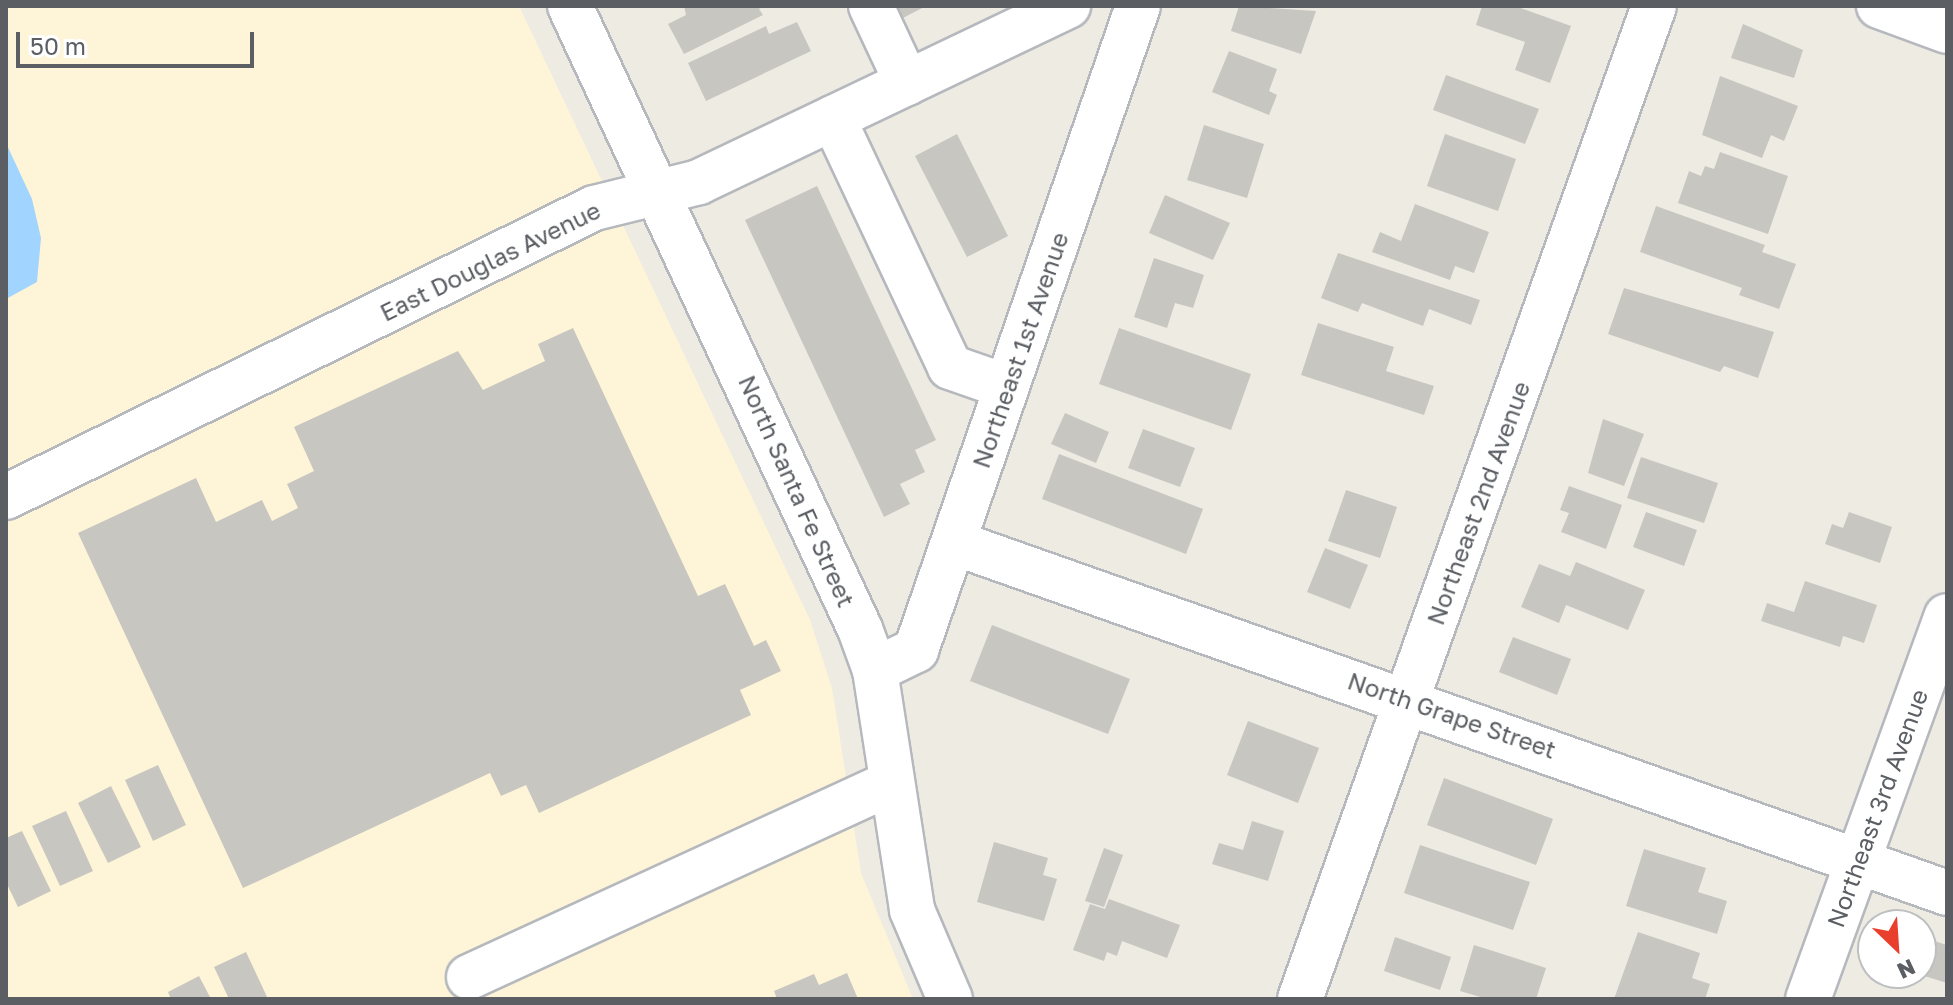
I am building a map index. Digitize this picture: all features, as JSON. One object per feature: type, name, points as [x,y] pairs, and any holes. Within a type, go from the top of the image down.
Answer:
[{"type":"street","name":"North Santa Fe Street","points":[[570,6],[833,566],[875,670],[912,910],[950,999]]},
{"type":"street","points":[[871,6],[907,83]]},
{"type":"street","name":"East Douglas Avenue","points":[[6,497],[594,208],[699,182],[1068,6]]},
{"type":"street","name":"Northeast 1st Avenue","points":[[875,670],[916,650],[1138,6]]},
{"type":"street","name":"Northeast 2nd Avenue","points":[[1300,999],[1654,6]]},
{"type":"street","points":[[1879,6],[1947,31]]},
{"type":"street","points":[[833,118],[950,367],[1007,387]]},
{"type":"street","name":"North Grape Street","points":[[955,543],[1408,699],[1947,893]]},
{"type":"street","name":"Northeast 3rd Avenue","points":[[1808,999],[1947,616]]},
{"type":"street","points":[[469,977],[891,783]]},
{"type":"shaded area","points":[[6,6],[519,6],[810,620],[832,688],[861,873],[913,999],[6,999]]},
{"type":"water","points":[[6,143],[32,199],[41,238],[37,282],[6,299]]},
{"type":"building","points":[[684,6],[765,6],[759,9],[763,15],[684,54],[668,24],[686,15]]},
{"type":"building","points":[[895,6],[926,6],[901,19]]},
{"type":"building","points":[[1239,6],[1316,11],[1301,54],[1231,31]]},
{"type":"building","points":[[1482,6],[1515,6],[1571,26],[1550,83],[1515,70],[1525,42],[1476,25]]},
{"type":"building","points":[[797,22],[811,51],[706,101],[688,63],[766,26],[769,34]]},
{"type":"building","points":[[1743,24],[1803,50],[1794,78],[1731,58]]},
{"type":"building","points":[[1229,51],[1277,69],[1269,91],[1277,95],[1269,115],[1212,92]]},
{"type":"building","points":[[1446,75],[1539,109],[1525,144],[1433,110]]},
{"type":"building","points":[[1720,76],[1798,106],[1784,141],[1771,135],[1762,158],[1702,135]]},
{"type":"building","points":[[1204,125],[1264,144],[1247,198],[1187,180]]},
{"type":"building","points":[[957,134],[1008,236],[967,257],[915,156]]},
{"type":"building","points":[[1445,134],[1516,159],[1498,211],[1427,186]]},
{"type":"building","points":[[1720,152],[1788,176],[1768,234],[1678,203],[1689,171],[1701,176],[1705,166],[1714,169]]},
{"type":"building","points":[[817,186],[936,440],[915,450],[925,472],[900,484],[910,504],[884,517],[745,220]]},
{"type":"building","points":[[1165,195],[1230,223],[1213,260],[1149,233]]},
{"type":"building","points":[[1415,204],[1489,232],[1474,273],[1455,266],[1450,280],[1372,252],[1380,232],[1401,241]]},
{"type":"building","points":[[1656,206],[1765,245],[1762,252],[1796,264],[1779,309],[1739,295],[1742,288],[1640,252]]},
{"type":"building","points":[[1338,253],[1480,300],[1471,325],[1429,309],[1423,326],[1362,303],[1358,312],[1321,298]]},
{"type":"building","points":[[1154,258],[1204,275],[1193,308],[1175,303],[1167,328],[1134,317]]},
{"type":"building","points":[[1624,288],[1774,332],[1758,378],[1724,366],[1720,372],[1608,334]]},
{"type":"building","points":[[1318,323],[1394,347],[1386,371],[1434,386],[1424,415],[1301,375]]},
{"type":"building","points":[[573,328],[698,596],[725,584],[754,646],[766,640],[781,671],[740,690],[751,715],[539,813],[526,785],[501,796],[490,773],[243,888],[78,533],[196,478],[216,522],[262,500],[272,521],[298,508],[287,484],[314,471],[294,427],[458,351],[483,390],[545,361],[538,344]]},
{"type":"building","points":[[1119,328],[1251,374],[1231,430],[1099,384]]},
{"type":"building","points":[[1065,413],[1109,432],[1096,463],[1051,444]]},
{"type":"building","points":[[1603,419],[1644,434],[1624,486],[1588,473]]},
{"type":"building","points":[[1143,429],[1195,448],[1180,487],[1128,468]]},
{"type":"building","points":[[1059,454],[1203,509],[1186,554],[1042,499]]},
{"type":"building","points":[[1641,457],[1718,483],[1704,523],[1627,498]]},
{"type":"building","points":[[1569,486],[1622,505],[1606,549],[1561,532],[1569,513],[1560,510]]},
{"type":"building","points":[[1346,490],[1397,507],[1380,558],[1328,541]]},
{"type":"building","points":[[1646,512],[1697,530],[1684,566],[1633,547]]},
{"type":"building","points":[[1849,512],[1892,527],[1880,563],[1825,544],[1832,524],[1843,528]]},
{"type":"building","points":[[1325,548],[1368,565],[1350,609],[1307,592]]},
{"type":"building","points":[[1576,562],[1645,590],[1628,630],[1566,605],[1559,623],[1521,607],[1539,564],[1570,576]]},
{"type":"building","points":[[1805,581],[1877,605],[1864,643],[1843,636],[1840,647],[1761,621],[1767,603],[1794,612]]},
{"type":"building","points":[[992,625],[1130,679],[1108,734],[970,681]]},
{"type":"building","points":[[1513,637],[1571,659],[1557,695],[1499,672]]},
{"type":"building","points":[[1248,721],[1319,748],[1298,803],[1227,775]]},
{"type":"building","points":[[158,765],[186,825],[153,841],[125,780]]},
{"type":"building","points":[[1444,778],[1553,819],[1536,865],[1427,825]]},
{"type":"building","points":[[111,786],[141,847],[108,863],[78,803]]},
{"type":"building","points":[[66,811],[93,871],[60,886],[32,826]]},
{"type":"building","points":[[1252,821],[1284,831],[1268,881],[1212,864],[1219,843],[1243,850]]},
{"type":"building","points":[[22,831],[51,891],[18,907],[6,882],[6,838]]},
{"type":"building","points":[[994,842],[1048,858],[1043,875],[1057,879],[1044,921],[977,902]]},
{"type":"building","points":[[1420,845],[1530,882],[1513,930],[1404,893]]},
{"type":"building","points":[[1104,848],[1123,855],[1104,907],[1085,901]]},
{"type":"building","points":[[1644,849],[1706,868],[1698,892],[1727,901],[1717,934],[1626,906]]},
{"type":"building","points":[[1109,899],[1180,925],[1167,958],[1122,941],[1117,956],[1107,952],[1104,961],[1073,950],[1090,904],[1105,909]]},
{"type":"building","points":[[1638,932],[1700,953],[1692,978],[1710,984],[1705,999],[1614,999]]},
{"type":"building","points":[[1395,937],[1451,957],[1440,990],[1384,971]]},
{"type":"building","points":[[1937,942],[1947,945],[1947,983],[1937,980]]},
{"type":"building","points":[[1474,945],[1546,968],[1536,999],[1487,999],[1460,991]]},
{"type":"building","points":[[246,952],[268,999],[229,999],[214,967]]},
{"type":"building","points":[[847,973],[858,999],[777,999],[774,991],[814,974],[819,985]]},
{"type":"building","points":[[199,976],[211,999],[171,999],[168,992]]}]
